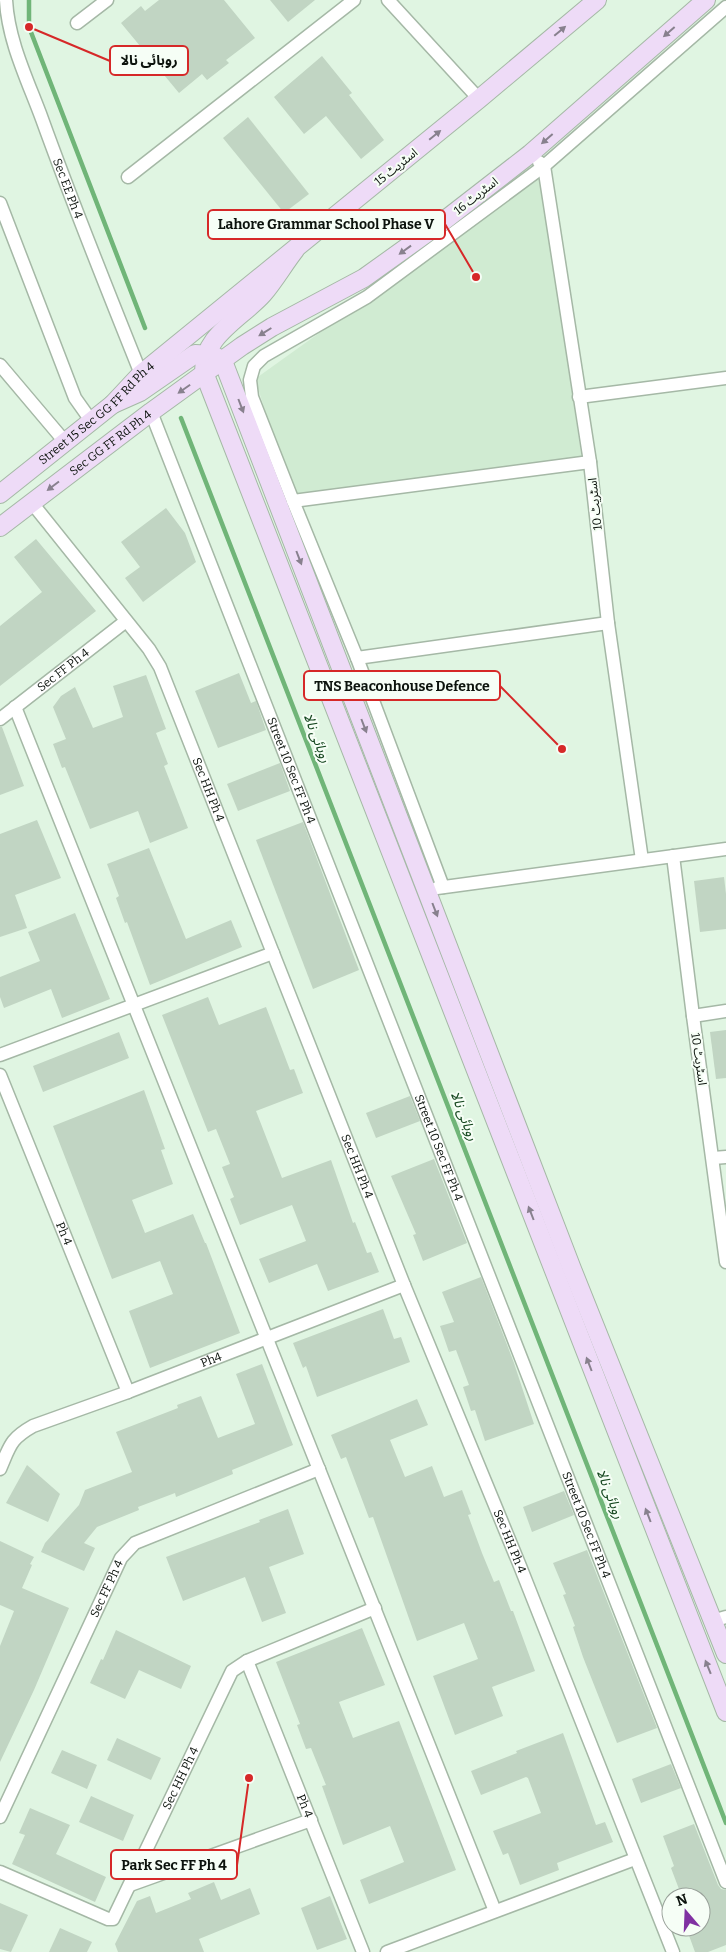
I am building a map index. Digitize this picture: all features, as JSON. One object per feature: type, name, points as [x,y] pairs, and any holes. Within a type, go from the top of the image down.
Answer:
[{"type":"main road","name":"اسٹریٹ 15","points":[[193,331],[479,99],[596,0]]},
{"type":"main road","name":"اسٹریٹ 16","points":[[223,361],[272,327],[372,273],[445,220],[530,154],[706,0]]},
{"type":"main road","points":[[295,250],[263,294],[246,312],[222,330],[207,354],[203,368],[204,375],[726,1712]]},
{"type":"main road","name":"Street 15 Sec GG FF Rd Ph 4","points":[[0,494],[92,422],[113,404],[141,374],[193,331]]},
{"type":"main road","points":[[113,404],[140,392],[195,354],[207,354],[218,357],[223,361],[356,704],[435,888],[572,1269],[719,1619],[726,1654]]},
{"type":"main road","name":"Sec GG FF Rd Ph 4","points":[[0,527],[151,412],[223,361]]},
{"type":"street","name":"Sec EE Ph 4","points":[[6,0],[10,28],[60,170],[141,374]]},
{"type":"street","points":[[77,23],[107,0]]},
{"type":"street","points":[[128,177],[354,0]]},
{"type":"street","points":[[388,0],[479,99]]},
{"type":"street","points":[[726,7],[544,166],[367,297],[264,356],[254,366],[250,380],[252,397],[372,699],[435,888],[726,849]]},
{"type":"street","points":[[530,154],[544,166]]},
{"type":"street","name":"اسٹریٹ 10","points":[[544,166],[590,462],[608,623],[642,860]]},
{"type":"street","points":[[0,203],[75,398],[92,422]]},
{"type":"street","points":[[0,365],[66,442]]},
{"type":"street","points":[[579,397],[726,378]]},
{"type":"street","name":"Street 10 Sec FF Ph 4","points":[[151,412],[726,1882]]},
{"type":"street","points":[[292,501],[590,462]]},
{"type":"street","name":"Sec HH Ph 4","points":[[32,502],[160,667],[404,1285],[520,1566],[673,1952]]},
{"type":"street","name":"Sec FF Ph 4","points":[[0,719],[126,621]]},
{"type":"street","points":[[357,658],[608,623]]},
{"type":"street","points":[[356,704],[372,699]]},
{"type":"street","points":[[15,707],[496,1911]]},
{"type":"street","name":"اسٹریٹ 10","points":[[673,856],[693,1016],[719,1158],[726,1262]]},
{"type":"street","points":[[0,1056],[273,953]]},
{"type":"street","points":[[693,1016],[726,1011]]},
{"type":"street","name":"Ph 4","points":[[0,1075],[128,1392]]},
{"type":"street","name":"Ph4","points":[[0,1469],[11,1443],[19,1434],[33,1426],[128,1392],[404,1285]]},
{"type":"street","name":"Sec FF Ph 4","points":[[0,1817],[121,1558],[128,1549],[135,1543],[319,1469]]},
{"type":"street","name":"Sec HH Ph 4","points":[[0,1872],[108,1919],[113,1919],[232,1671],[247,1661],[375,1608]]},
{"type":"street","name":"Ph 4","points":[[247,1661],[363,1952]]},
{"type":"street","points":[[130,1885],[310,1820]]},
{"type":"street","points":[[387,1952],[635,1859]]},
{"type":"shaded area","points":[[540,175],[582,460],[294,496],[255,379]]},
{"type":"building","points":[[159,0],[224,0],[255,38],[226,60],[229,63],[207,80],[202,74],[179,93],[121,23],[141,6],[145,11]]},
{"type":"building","points":[[270,0],[315,0],[288,22]]},
{"type":"building","points":[[322,56],[352,93],[349,95],[384,140],[361,159],[326,116],[304,134],[274,97]]},
{"type":"building","points":[[248,117],[309,194],[284,213],[223,138]]},
{"type":"building","points":[[166,508],[185,533],[196,562],[143,602],[125,578],[140,567],[121,542]]},
{"type":"building","points":[[36,539],[96,611],[0,686],[0,626],[42,592],[14,557]]},
{"type":"building","points":[[239,673],[251,703],[256,701],[266,730],[218,748],[195,691]]},
{"type":"building","points":[[146,675],[166,729],[156,733],[168,764],[164,766],[188,828],[150,843],[138,811],[90,829],[65,767],[62,768],[53,744],[66,739],[53,707],[61,696],[75,687],[93,728],[123,717],[113,686]]},
{"type":"building","points":[[0,727],[2,727],[24,786],[0,795]]},
{"type":"building","points":[[280,763],[290,791],[238,811],[227,784]]},
{"type":"building","points":[[37,820],[61,878],[15,895],[27,928],[0,937],[0,834]]},
{"type":"building","points":[[303,822],[359,970],[313,989],[256,840]]},
{"type":"building","points":[[149,848],[186,939],[231,920],[242,947],[150,985],[127,922],[125,923],[116,898],[119,896],[107,864]]},
{"type":"building","points":[[724,877],[726,929],[700,932],[694,881]]},
{"type":"building","points":[[75,913],[110,999],[62,1018],[51,989],[4,1008],[0,997],[0,977],[40,961],[28,932]]},
{"type":"building","points":[[208,997],[219,1025],[266,1007],[290,1070],[294,1069],[303,1093],[256,1111],[282,1178],[331,1160],[353,1223],[355,1222],[367,1253],[371,1252],[379,1272],[328,1291],[317,1264],[269,1283],[259,1259],[306,1241],[292,1205],[240,1225],[230,1199],[234,1197],[222,1167],[230,1164],[216,1129],[208,1132],[162,1015]]},
{"type":"building","points":[[726,1030],[726,1078],[716,1079],[710,1032]]},
{"type":"building","points":[[119,1032],[129,1058],[43,1092],[33,1066]]},
{"type":"building","points":[[144,1090],[165,1149],[161,1150],[173,1184],[132,1200],[145,1233],[193,1214],[240,1333],[150,1368],[129,1311],[173,1294],[160,1261],[112,1279],[53,1126]]},
{"type":"building","points":[[410,1096],[420,1121],[376,1138],[366,1113]]},
{"type":"building","points":[[434,1159],[467,1243],[423,1261],[413,1235],[416,1234],[391,1176]]},
{"type":"building","points":[[481,1277],[514,1363],[534,1424],[485,1441],[475,1410],[471,1411],[463,1387],[469,1385],[456,1350],[449,1352],[440,1326],[454,1322],[442,1292]]},
{"type":"building","points":[[383,1309],[394,1339],[401,1337],[410,1362],[317,1397],[306,1366],[303,1368],[293,1343]]},
{"type":"building","points":[[262,1364],[293,1445],[232,1470],[233,1474],[176,1497],[175,1493],[138,1507],[139,1510],[97,1527],[84,1543],[95,1548],[84,1571],[41,1552],[45,1543],[79,1505],[85,1490],[132,1472],[116,1432],[178,1408],[177,1405],[201,1396],[218,1438],[255,1424],[236,1374]]},
{"type":"building","points":[[417,1399],[428,1425],[390,1440],[405,1477],[432,1466],[444,1497],[462,1490],[471,1514],[468,1515],[482,1553],[494,1582],[499,1580],[511,1611],[513,1611],[535,1671],[492,1687],[503,1716],[455,1735],[433,1676],[478,1659],[464,1623],[417,1641],[373,1517],[369,1518],[346,1457],[341,1459],[331,1435]]},
{"type":"building","points":[[27,1465],[60,1494],[48,1522],[6,1503]]},
{"type":"building","points":[[564,1491],[574,1515],[532,1532],[523,1507]]},
{"type":"building","points":[[288,1509],[304,1554],[269,1567],[286,1613],[262,1622],[245,1577],[183,1601],[166,1557],[260,1522],[259,1520]]},
{"type":"building","points":[[0,1541],[34,1557],[22,1588],[69,1608],[34,1690],[0,1762],[0,1646],[14,1611],[0,1605]]},
{"type":"building","points":[[587,1550],[657,1728],[617,1743],[583,1657],[573,1627],[575,1626],[563,1595],[566,1594],[553,1563]]},
{"type":"building","points":[[362,1628],[385,1685],[339,1702],[353,1738],[399,1721],[456,1870],[369,1904],[360,1880],[404,1862],[390,1826],[343,1845],[322,1786],[326,1785],[311,1748],[306,1749],[297,1725],[300,1724],[276,1662]]},
{"type":"building","points":[[116,1630],[191,1666],[181,1689],[139,1670],[125,1699],[90,1683],[101,1659],[103,1660]]},
{"type":"building","points":[[563,1733],[596,1825],[605,1822],[613,1842],[557,1863],[559,1870],[520,1885],[508,1853],[503,1855],[493,1831],[541,1813],[528,1778],[526,1777],[481,1795],[471,1771]]},
{"type":"building","points":[[117,1738],[161,1758],[151,1780],[107,1760]]},
{"type":"building","points":[[62,1750],[97,1765],[87,1789],[51,1773]]},
{"type":"building","points":[[671,1764],[681,1788],[641,1803],[632,1779]]},
{"type":"building","points":[[91,1796],[134,1815],[123,1841],[79,1822]]},
{"type":"building","points":[[30,1808],[70,1825],[56,1854],[106,1877],[95,1902],[12,1864],[25,1835],[19,1833]]},
{"type":"building","points":[[694,1824],[718,1885],[721,1889],[726,1890],[726,1945],[708,1952],[695,1952],[690,1937],[711,1937],[711,1887],[678,1887],[671,1868],[674,1866],[663,1836]]},
{"type":"building","points":[[214,1882],[221,1900],[250,1888],[260,1914],[199,1939],[204,1952],[118,1952],[115,1944],[137,1901],[150,1896],[156,1913],[191,1899],[188,1893]]},
{"type":"building","points":[[330,1896],[347,1939],[317,1950],[301,1908]]},
{"type":"building","points":[[0,1903],[28,1915],[11,1952],[0,1949]]},
{"type":"building","points":[[60,1928],[92,1942],[87,1952],[49,1952]]},
{"type":"waterway","name":"روہائی نالا","points":[[29,0],[29,27],[145,328]]},
{"type":"waterway","name":"روہائی نالا","points":[[181,418],[726,1823]]},
{"type":"place","name":"روہائی نالا","points":[[29,27]]},
{"type":"place","name":"Lahore Grammar School Phase V","points":[[476,277]]},
{"type":"place","name":"TNS Beaconhouse Defence","points":[[562,749]]},
{"type":"place","name":"Park Sec FF Ph 4","points":[[249,1778]]}]
